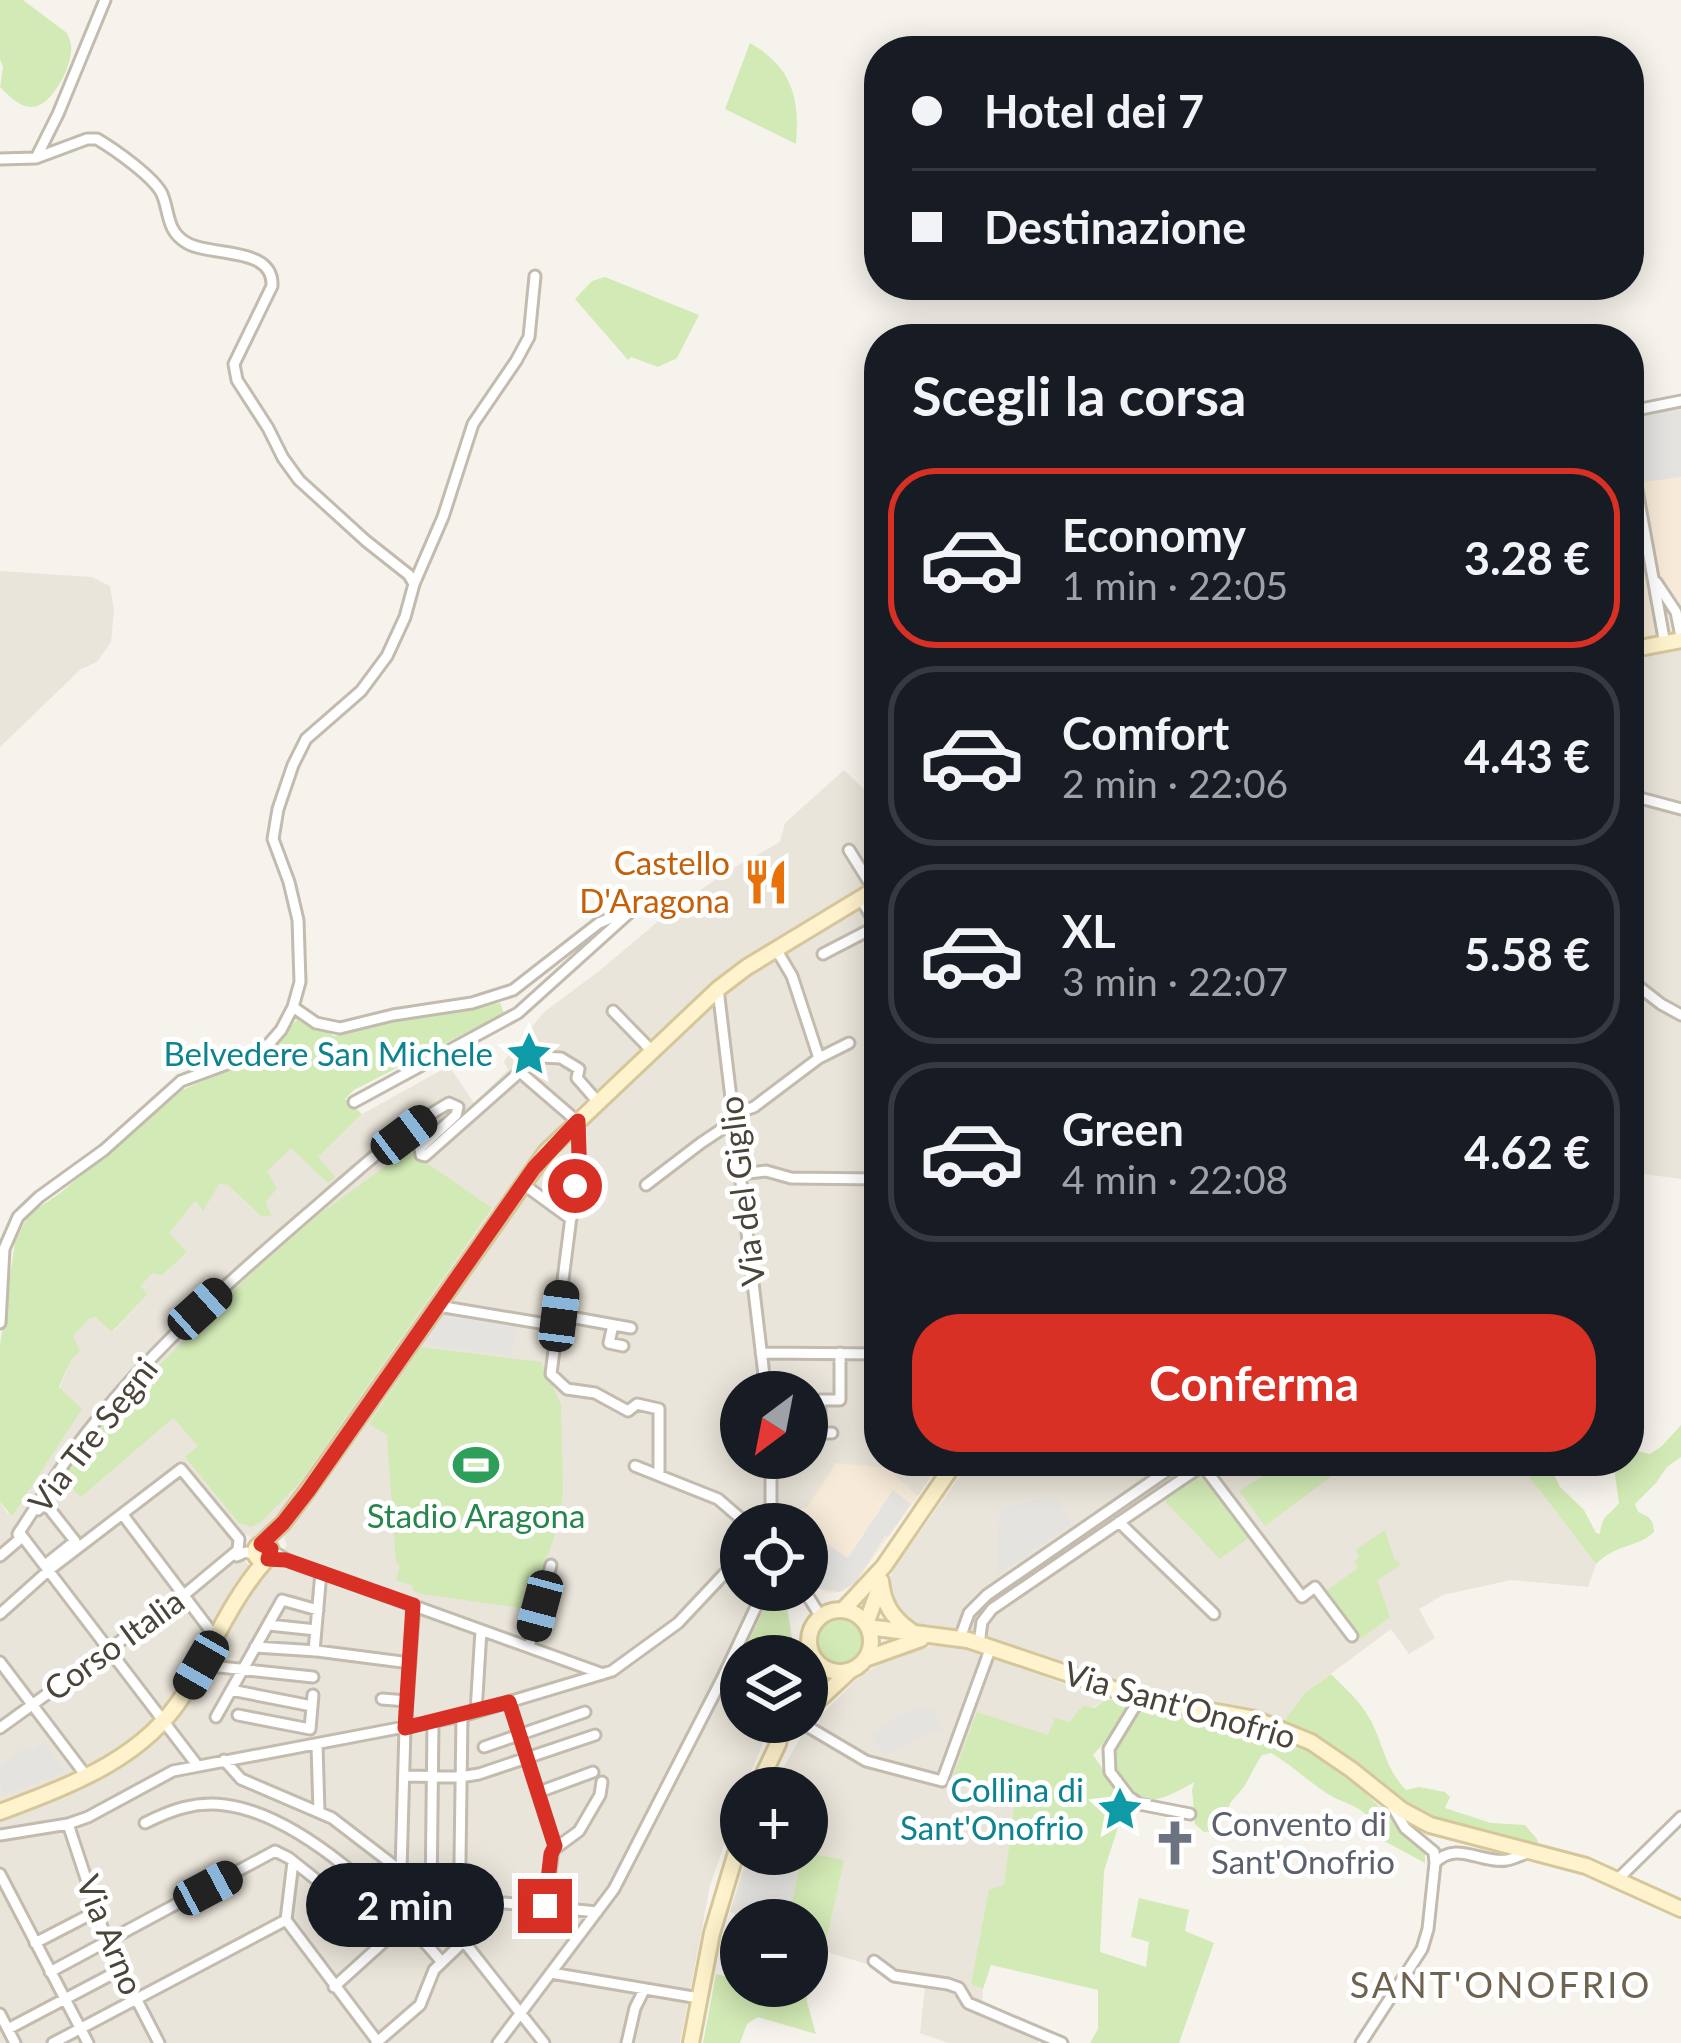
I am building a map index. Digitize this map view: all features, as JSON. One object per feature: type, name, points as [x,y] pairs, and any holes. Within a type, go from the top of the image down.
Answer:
[{"type":"street","points":[[36,158],[105,0]]},
{"type":"street","points":[[0,159],[36,158],[97,139],[153,182],[161,192],[170,226],[182,240],[261,262],[273,277],[272,286],[234,364],[237,380],[299,480],[414,584]]},
{"type":"street","points":[[0,1323],[4,1249],[18,1217],[104,1150],[181,1081],[267,1046],[293,1007],[300,982],[300,947],[294,902],[273,839],[278,809],[306,739],[361,692],[387,656],[473,424],[529,337],[535,276]]},
{"type":"street","points":[[1644,408],[1681,401]]},
{"type":"street","points":[[1644,537],[1650,574],[1675,640]]},
{"type":"street","points":[[1650,574],[1678,614],[1675,640]]},
{"type":"street","points":[[1644,647],[1675,640]]},
{"type":"street","points":[[1644,799],[1681,809]]},
{"type":"street","points":[[848,850],[864,879]]},
{"type":"street","points":[[0,1812],[87,1778],[163,1720],[182,1698],[283,1523],[547,1152],[718,989],[864,896]]},
{"type":"street","points":[[293,1007],[316,1023],[340,1028],[472,1003],[513,990],[599,923],[638,905],[518,1013],[354,1102]]},
{"type":"street","points":[[823,955],[864,934]]},
{"type":"street","points":[[776,949],[792,976],[819,1058]]},
{"type":"street","name":"Via del Giglio","points":[[718,989],[763,1371]]},
{"type":"street","points":[[1644,991],[1681,1015]]},
{"type":"street","points":[[613,1010],[652,1051]]},
{"type":"street","points":[[646,1185],[819,1058],[849,1042]]},
{"type":"street","points":[[598,1102],[578,1078],[578,1069],[561,1058],[542,1057],[520,1072],[578,1121],[579,1154],[551,1374],[567,1389],[595,1393],[628,1411],[637,1404],[659,1409],[659,1475]]},
{"type":"street","name":"Via Tre Segni","points":[[20,1536],[69,1454],[155,1353],[200,1309],[353,1173],[431,1114],[449,1103],[458,1107],[456,1115],[420,1148],[425,1156],[520,1072]]},
{"type":"street","points":[[740,1174],[864,1179]]},
{"type":"street","points":[[523,1184],[571,1219]]},
{"type":"street","points":[[438,1306],[631,1328]]},
{"type":"street","points":[[613,1325],[609,1343],[623,1346]]},
{"type":"street","points":[[761,1354],[864,1354]]},
{"type":"street","points":[[828,1400],[839,1400],[840,1354]]},
{"type":"street","points":[[635,1466],[723,1503]]},
{"type":"street","points":[[47,1568],[181,1468],[239,1539],[261,1558]]},
{"type":"street","points":[[843,1610],[883,1573],[946,1476]]},
{"type":"street","points":[[960,1638],[965,1619],[979,1602],[1159,1476]]},
{"type":"street","points":[[828,1739],[866,1761],[943,1781],[985,1645],[982,1622],[992,1610],[1187,1476]]},
{"type":"street","points":[[1215,1476],[1302,1597],[1315,1587],[1352,1636]]},
{"type":"street","points":[[0,1556],[45,1503],[75,1541],[0,1614]]},
{"type":"street","points":[[124,1515],[216,1638]]},
{"type":"street","points":[[1119,1522],[1214,1614]]},
{"type":"street","points":[[20,1536],[194,1760]]},
{"type":"street","points":[[1071,1538],[1079,1550]]},
{"type":"street","points":[[237,1553],[239,1539]]},
{"type":"street","points":[[237,1553],[286,1560],[603,1673]]},
{"type":"street","name":"Corso Italia","points":[[0,1728],[237,1553]]},
{"type":"street","points":[[529,1647],[551,1565]]},
{"type":"street","points":[[315,1651],[321,1572]]},
{"type":"street","points":[[867,1626],[883,1573]]},
{"type":"street","points":[[883,1573],[885,1602],[895,1619],[915,1634]]},
{"type":"street","points":[[0,1835],[68,1824],[104,1810],[194,1760],[312,1746],[462,1716],[603,1673],[622,1666],[678,1623],[720,1578]]},
{"type":"street","points":[[216,1717],[282,1600],[318,1610]]},
{"type":"street","points":[[401,1871],[413,1605]]},
{"type":"street","points":[[810,1635],[828,1612],[843,1610],[860,1617],[867,1626],[871,1643],[865,1659],[828,1692]]},
{"type":"street","points":[[817,1611],[821,1617]]},
{"type":"street","points":[[268,1625],[316,1630]]},
{"type":"street","name":"Via Sant'Onofrio","points":[[867,1626],[960,1638],[1140,1698],[1256,1719],[1292,1732],[1340,1761],[1402,1810],[1435,1827],[1572,1861],[1681,1909]]},
{"type":"street","points":[[476,1712],[482,1630]]},
{"type":"street","name":"Via Sant'Onofrio","points":[[865,1659],[932,1636]]},
{"type":"street","points":[[256,1647],[410,1663]]},
{"type":"street","points":[[0,1662],[87,1778]]},
{"type":"street","points":[[201,1665],[313,1677]]},
{"type":"street","points":[[828,1668],[833,1671]]},
{"type":"street","points":[[828,1671],[851,1670]]},
{"type":"street","points":[[498,2043],[624,1870],[720,1683]]},
{"type":"street","points":[[231,1690],[313,1701],[310,1729],[319,1811]]},
{"type":"street","points":[[1140,1698],[1109,1749],[1110,1772],[1132,1800],[1190,1814]]},
{"type":"street","points":[[382,1699],[407,1701]]},
{"type":"street","points":[[509,1702],[555,1846]]},
{"type":"street","points":[[484,1747],[585,1712]]},
{"type":"street","points":[[238,1715],[310,1729]]},
{"type":"street","points":[[306,1805],[291,1860],[286,1920],[377,2042],[420,2005],[429,1979],[461,1937],[462,1716]]},
{"type":"street","points":[[431,1900],[433,1722]]},
{"type":"street","points":[[404,1777],[479,1774],[595,1735]]},
{"type":"street","points":[[768,1767],[778,1744]]},
{"type":"street","points":[[224,1760],[242,1779],[345,1827],[401,1871],[431,1900],[544,2043]]},
{"type":"street","points":[[539,1792],[593,1772]]},
{"type":"street","points":[[545,1906],[551,1854],[555,1846],[579,1831],[600,1795],[602,1782]]},
{"type":"street","points":[[1360,2043],[1422,1949],[1428,1929],[1434,1852],[1405,1828],[1389,1799]]},
{"type":"street","points":[[145,1823],[177,1808],[222,1805],[297,1832],[382,1898],[441,1961]]},
{"type":"street","points":[[1618,1879],[1681,1817]]},
{"type":"street","name":"Via Arno","points":[[68,1824],[107,1942],[160,2043]]},
{"type":"street","points":[[50,1972],[275,1851],[391,1939]]},
{"type":"street","points":[[1435,1863],[1448,1853],[1501,1861],[1529,1852]]},
{"type":"street","points":[[0,1874],[88,2043]]},
{"type":"street","points":[[691,2043],[712,1933],[729,1875]]},
{"type":"street","points":[[505,1903],[597,1912]]},
{"type":"street","points":[[34,1943],[98,1911]]},
{"type":"street","points":[[53,2043],[286,1920]]},
{"type":"street","points":[[334,1987],[407,1922]]},
{"type":"street","points":[[874,1961],[894,1976],[959,1988],[968,2003],[1061,2043]]},
{"type":"street","points":[[8,2029],[120,1970]]},
{"type":"street","points":[[551,1973],[699,1998]]},
{"type":"street","points":[[627,2043],[644,1990]]},
{"type":"street","points":[[0,2014],[15,2043]]},
{"type":"shaded area","points":[[1681,395],[1681,634],[1644,641],[1644,401]]},
{"type":"shaded area","points":[[1681,410],[1681,477],[1644,482],[1644,414]]},
{"type":"shaded area","points":[[0,571],[92,577],[110,586],[114,610],[111,642],[97,662],[81,669],[0,747]]},
{"type":"shaded area","points":[[1681,649],[1681,1179],[1644,1174],[1644,655]]},
{"type":"shaded area","points":[[844,770],[864,789],[864,887],[742,964],[690,1004],[562,1122],[490,1213],[300,1487],[255,1539],[237,1531],[231,1542],[249,1566],[172,1701],[89,1771],[0,1803],[0,1502],[8,1514],[72,1358],[73,1336],[95,1317],[113,1332],[148,1294],[139,1286],[187,1253],[168,1233],[195,1201],[202,1210],[218,1184],[228,1185],[262,1216],[272,1214],[266,1202],[266,1171],[291,1147],[334,1177],[317,1158],[362,1114],[449,1066],[474,1103],[508,1070],[504,1061],[544,1012],[674,908],[780,842],[785,823]]},
{"type":"shaded area","points":[[864,903],[864,1476],[870,1476],[817,1503],[720,1503],[720,1611],[788,1611],[792,1635],[720,1635],[720,1743],[763,1743],[753,1767],[720,1767],[720,1857],[710,1886],[680,2043],[0,2043],[0,1816],[94,1780],[124,1761],[183,1704],[265,1572],[275,1566],[287,1545],[286,1533],[328,1471],[430,1332],[533,1178],[591,1117],[743,978]]},
{"type":"shaded area","points":[[441,1313],[516,1325],[511,1355],[421,1344]]},
{"type":"shaded area","points":[[836,1463],[864,1466],[864,1476],[895,1476],[918,1496],[854,1585],[828,1593],[828,1503],[810,1503]]},
{"type":"shaded area","points":[[895,1476],[931,1476],[918,1496]]},
{"type":"shaded area","points":[[959,1476],[1529,1476],[1596,1564],[1588,1587],[1511,1580],[1443,1595],[1419,1609],[1435,1638],[1409,1654],[1391,1629],[1305,1693],[1282,1724],[1258,1714],[1142,1691],[984,1637],[919,1628],[898,1619],[887,1584]]},
{"type":"shaded area","points":[[893,1490],[911,1504],[856,1582],[839,1592],[828,1590],[828,1545],[848,1558]]},
{"type":"shaded area","points":[[1058,1499],[1071,1524],[998,1575],[999,1509]]},
{"type":"shaded area","points":[[943,1644],[1106,1699],[1049,1735],[953,1778],[981,1787],[982,1797],[1014,1805],[1004,1886],[972,1984],[983,1989],[982,2004],[1041,2031],[1038,2043],[948,2043],[920,2033],[925,1986],[883,1976],[873,1966],[828,1952],[828,1899],[734,1899],[741,1875],[828,1875],[828,1767],[784,1767],[797,1743],[828,1743],[828,1708],[856,1680],[904,1652]]},
{"type":"shaded area","points":[[932,1709],[942,1729],[891,1753],[886,1755],[869,1735],[909,1710]]},
{"type":"shaded area","points":[[44,1741],[65,1772],[2,1796],[0,1766],[28,1745],[32,1750]]},
{"type":"shaded area","points":[[745,1875],[797,1875],[791,1899],[738,1899]]},
{"type":"green space","points":[[0,0],[23,0],[69,38],[71,52],[64,76],[40,105],[24,106],[0,87]]},
{"type":"green space","points":[[750,43],[775,62],[790,85],[796,144],[725,109]]},
{"type":"green space","points":[[605,277],[699,315],[677,358],[658,367],[631,357],[628,360],[575,299],[592,281]]},
{"type":"green space","points":[[500,1003],[504,1013],[354,1090],[345,1099],[362,1114],[318,1157],[335,1177],[328,1183],[291,1148],[267,1171],[277,1188],[266,1202],[272,1215],[262,1217],[228,1185],[219,1184],[203,1211],[195,1201],[169,1233],[187,1252],[162,1275],[153,1273],[140,1286],[148,1294],[112,1332],[95,1317],[73,1336],[80,1351],[59,1387],[82,1409],[12,1516],[0,1502],[0,1345],[15,1242],[28,1215],[182,1090],[271,1051],[298,1018],[335,1036],[367,1025]]},
{"type":"green space","points":[[408,1150],[492,1208],[300,1482],[261,1522],[251,1527],[239,1523],[185,1457],[198,1446],[173,1418],[81,1497],[70,1486],[49,1498],[105,1419],[262,1263]]},
{"type":"green space","name":"Stadio Aragona","points":[[421,1347],[541,1362],[561,1405],[563,1493],[556,1532],[528,1609],[423,1594],[396,1580],[400,1565],[396,1563],[387,1435],[369,1424]]},
{"type":"green space","points":[[1681,1425],[1681,1457],[1635,1504],[1650,1519],[1654,1532],[1596,1564],[1529,1476],[1554,1476],[1600,1534],[1604,1519],[1619,1503],[1615,1476],[1644,1476],[1644,1453],[1661,1447]]},
{"type":"green space","points":[[1264,1476],[1332,1476],[1265,1526],[1239,1491]]},
{"type":"green space","points":[[1204,1478],[1251,1536],[1220,1559],[1161,1497]]},
{"type":"green space","points":[[1385,1530],[1401,1565],[1377,1580],[1390,1617],[1361,1639],[1323,1593],[1358,1568],[1356,1550]]},
{"type":"green space","points":[[763,1611],[787,1611],[791,1635],[752,1635]]},
{"type":"green space","points":[[840,1617],[857,1624],[864,1641],[857,1658],[840,1665],[828,1661],[828,1635],[817,1635],[823,1624]]},
{"type":"green space","points":[[1331,1674],[1366,1712],[1406,1790],[1419,1787],[1445,1792],[1450,1797],[1445,1808],[1491,1823],[1525,1825],[1539,1847],[1427,1821],[1282,1724],[1305,1693]]},
{"type":"green space","points":[[1106,1699],[1126,1702],[1129,1709],[1093,1755],[1126,1802],[1104,1871],[1100,1952],[1146,1967],[1149,1942],[1131,1937],[1139,1898],[1189,1910],[1185,1931],[1214,1943],[1179,2043],[1090,2043],[1098,2029],[1098,1990],[991,1965],[983,1989],[971,1984],[989,1890],[1004,1885],[1014,1805],[982,1797],[981,1787],[952,1779],[977,1712],[1048,1735],[1055,1718],[1069,1722],[1083,1706],[1094,1708]]},
{"type":"green space","points":[[1145,1707],[1252,1730],[1310,1752],[1384,1811],[1425,1851],[1425,1863],[1375,1836],[1362,1811],[1326,1793],[1271,1753],[1262,1755],[1216,1831],[1204,1832],[1195,1824],[1194,1782],[1168,1796],[1136,1798],[1109,1767],[1122,1734]]},
{"type":"green space","points":[[828,1857],[844,1860],[828,1932],[828,1899],[793,1899],[798,1875],[828,1875]]},
{"type":"green space","points":[[716,1974],[720,1975],[720,2007],[808,2007],[816,2034],[758,2017],[747,2024],[740,2043],[703,2043]]},
{"type":"place","name":"Castello D'Aragona","points":[[766,882]]},
{"type":"place","name":"Belvedere San Michele","points":[[529,1054]]},
{"type":"place","name":"Stadio Aragona","points":[[476,1465]]},
{"type":"place","name":"Collina di Sant'Onofrio","points":[[1120,1809]]},
{"type":"place","name":"Convento di Sant'Onofrio","points":[[1175,1843]]},
{"type":"district","name":"SANT'ONOFRIO","points":[[1501,1985]]},
{"type":"route","points":[[545,1906],[555,1846],[509,1702],[405,1728],[413,1605],[286,1560],[268,1559],[271,1549],[261,1544],[308,1491],[534,1168],[578,1121],[575,1186]]}]
